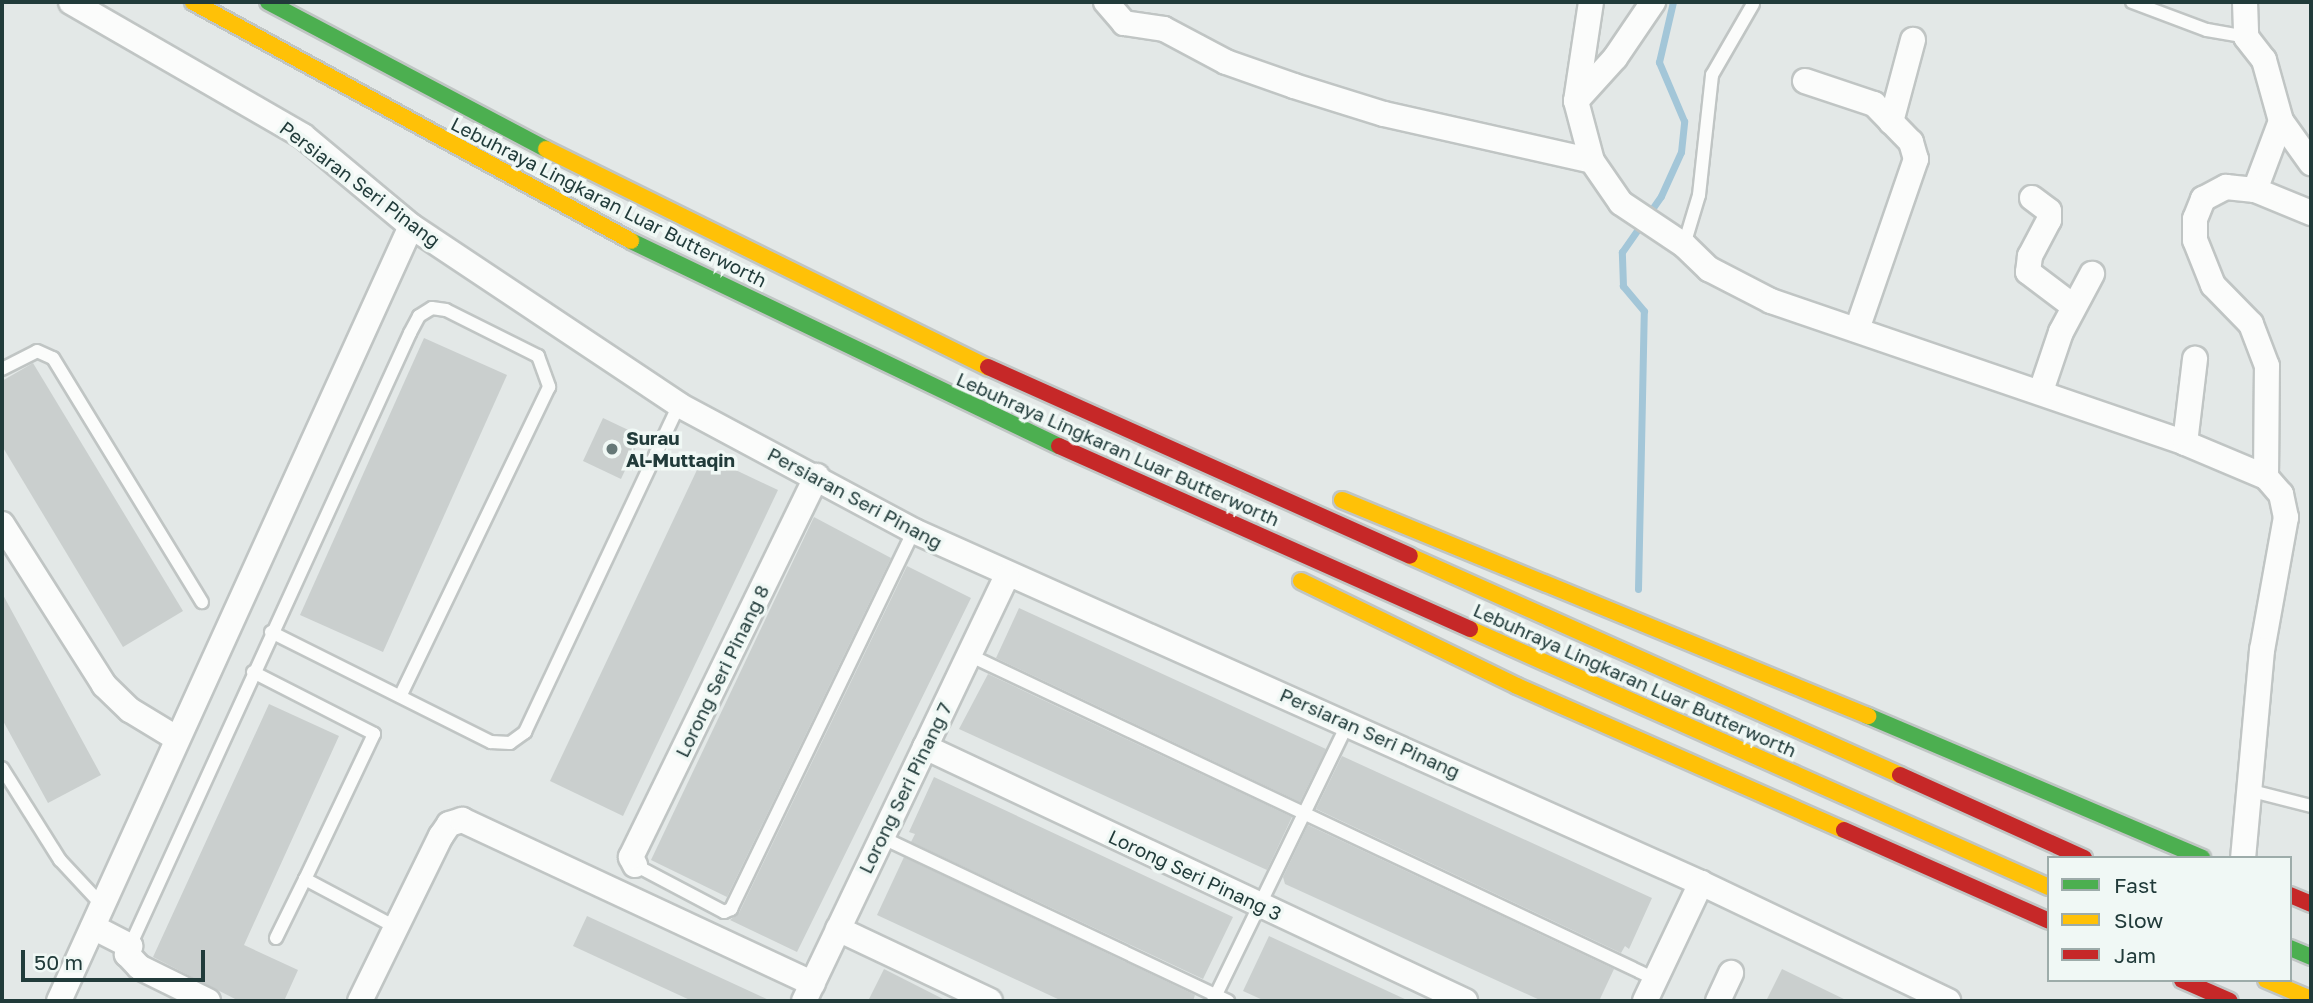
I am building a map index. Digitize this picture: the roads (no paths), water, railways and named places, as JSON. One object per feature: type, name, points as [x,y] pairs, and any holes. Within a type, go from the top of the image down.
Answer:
[{"type":"highway","name":"Lebuhraya Lingkaran Luar Butterworth","points":[[192,2],[590,221],[931,389],[2047,886]]},
{"type":"highway","name":"Lebuhraya Lingkaran Luar Butterworth","points":[[268,2],[673,216],[1124,430],[2079,856]]},
{"type":"highway","points":[[1124,430],[1246,462]]},
{"type":"highway","points":[[1111,467],[1215,537]]},
{"type":"highway","points":[[1324,493],[1622,611],[2197,856]]},
{"type":"highway","points":[[1287,574],[1517,686],[2047,920]]},
{"type":"highway","points":[[2292,896],[2311,904]]},
{"type":"highway","points":[[2292,949],[2311,957]]},
{"type":"highway","points":[[2187,982],[2230,1001]]},
{"type":"highway","points":[[2271,982],[2311,999]]},
{"type":"street","name":"Persiaran Seri Pinang","points":[[71,2],[303,136],[411,226],[679,405],[914,531],[1007,576],[1034,580],[1701,883],[1948,1001]]},
{"type":"street","points":[[1106,2],[1124,23],[1164,29],[1226,62],[1294,86],[1492,141],[1592,161]]},
{"type":"street","points":[[1591,2],[1576,101],[1592,161],[1620,203],[1679,241],[1737,286],[2185,443],[2266,477],[2281,494],[2286,517],[2262,650],[2252,791],[2243,856]]},
{"type":"street","points":[[1576,101],[1615,58],[1653,2]]},
{"type":"street","points":[[2245,2],[2246,37],[2264,60],[2281,121],[2311,163]]},
{"type":"street","points":[[1891,122],[1913,40]]},
{"type":"street","points":[[1805,81],[1874,104],[1911,142],[1916,159],[1903,183],[1857,330]]},
{"type":"street","points":[[2255,190],[2281,121]]},
{"type":"street","points":[[2266,477],[2267,366],[2251,324],[2213,285],[2195,240],[2203,199],[2226,187],[2255,190],[2311,213]]},
{"type":"street","points":[[2032,198],[2049,211],[2049,220],[2030,256],[2028,272],[2073,306]]},
{"type":"street","points":[[59,1001],[176,738],[411,226]]},
{"type":"street","points":[[2040,391],[2073,306],[2092,274]]},
{"type":"street","points":[[2185,443],[2195,359]]},
{"type":"street","name":"Lorong Seri Pinang 8","points":[[635,865],[631,857],[817,477]]},
{"type":"street","points":[[2,524],[104,685],[130,710],[176,738]]},
{"type":"street","name":"Lorong Seri Pinang 7","points":[[809,992],[1007,576]]},
{"type":"street","name":"Lorong Seri Pinang 3","points":[[925,747],[1465,1001]]},
{"type":"street","points":[[360,1001],[441,836],[449,824],[462,820],[809,992]]},
{"type":"street","points":[[1650,990],[1701,883]]},
{"type":"street","points":[[97,916],[131,946],[127,954],[139,967],[208,1001]]},
{"type":"street","points":[[838,929],[990,1001]]},
{"type":"street","points":[[1718,1001],[1731,973]]},
{"type":"lane","points":[[2132,2],[2207,30],[2246,37]]},
{"type":"lane","points":[[1679,241],[1699,195],[1712,75],[1753,4]]},
{"type":"lane","points":[[131,946],[271,632],[419,316],[432,308],[446,310],[538,356],[549,387],[401,696]]},
{"type":"lane","points":[[2,369],[37,351],[53,358],[202,602]]},
{"type":"lane","points":[[271,632],[491,742],[510,743],[525,732],[679,405]]},
{"type":"lane","points":[[635,865],[724,912],[731,909],[914,531]]},
{"type":"lane","points":[[969,655],[1304,815],[1650,990]]},
{"type":"lane","points":[[253,672],[374,734],[276,938]]},
{"type":"lane","points":[[881,837],[1219,999],[1260,905],[1348,723]]},
{"type":"lane","points":[[2,768],[97,916]]},
{"type":"lane","points":[[2252,791],[2311,806]]},
{"type":"lane","points":[[305,879],[397,928]]},
{"type":"waterway","points":[[1638,589],[1644,311],[1623,286],[1622,252],[1661,196],[1681,152],[1684,121],[1659,62],[1673,2]]},
{"type":"place","name":"Surau Al-Muttaqin","points":[[612,449]]}]
